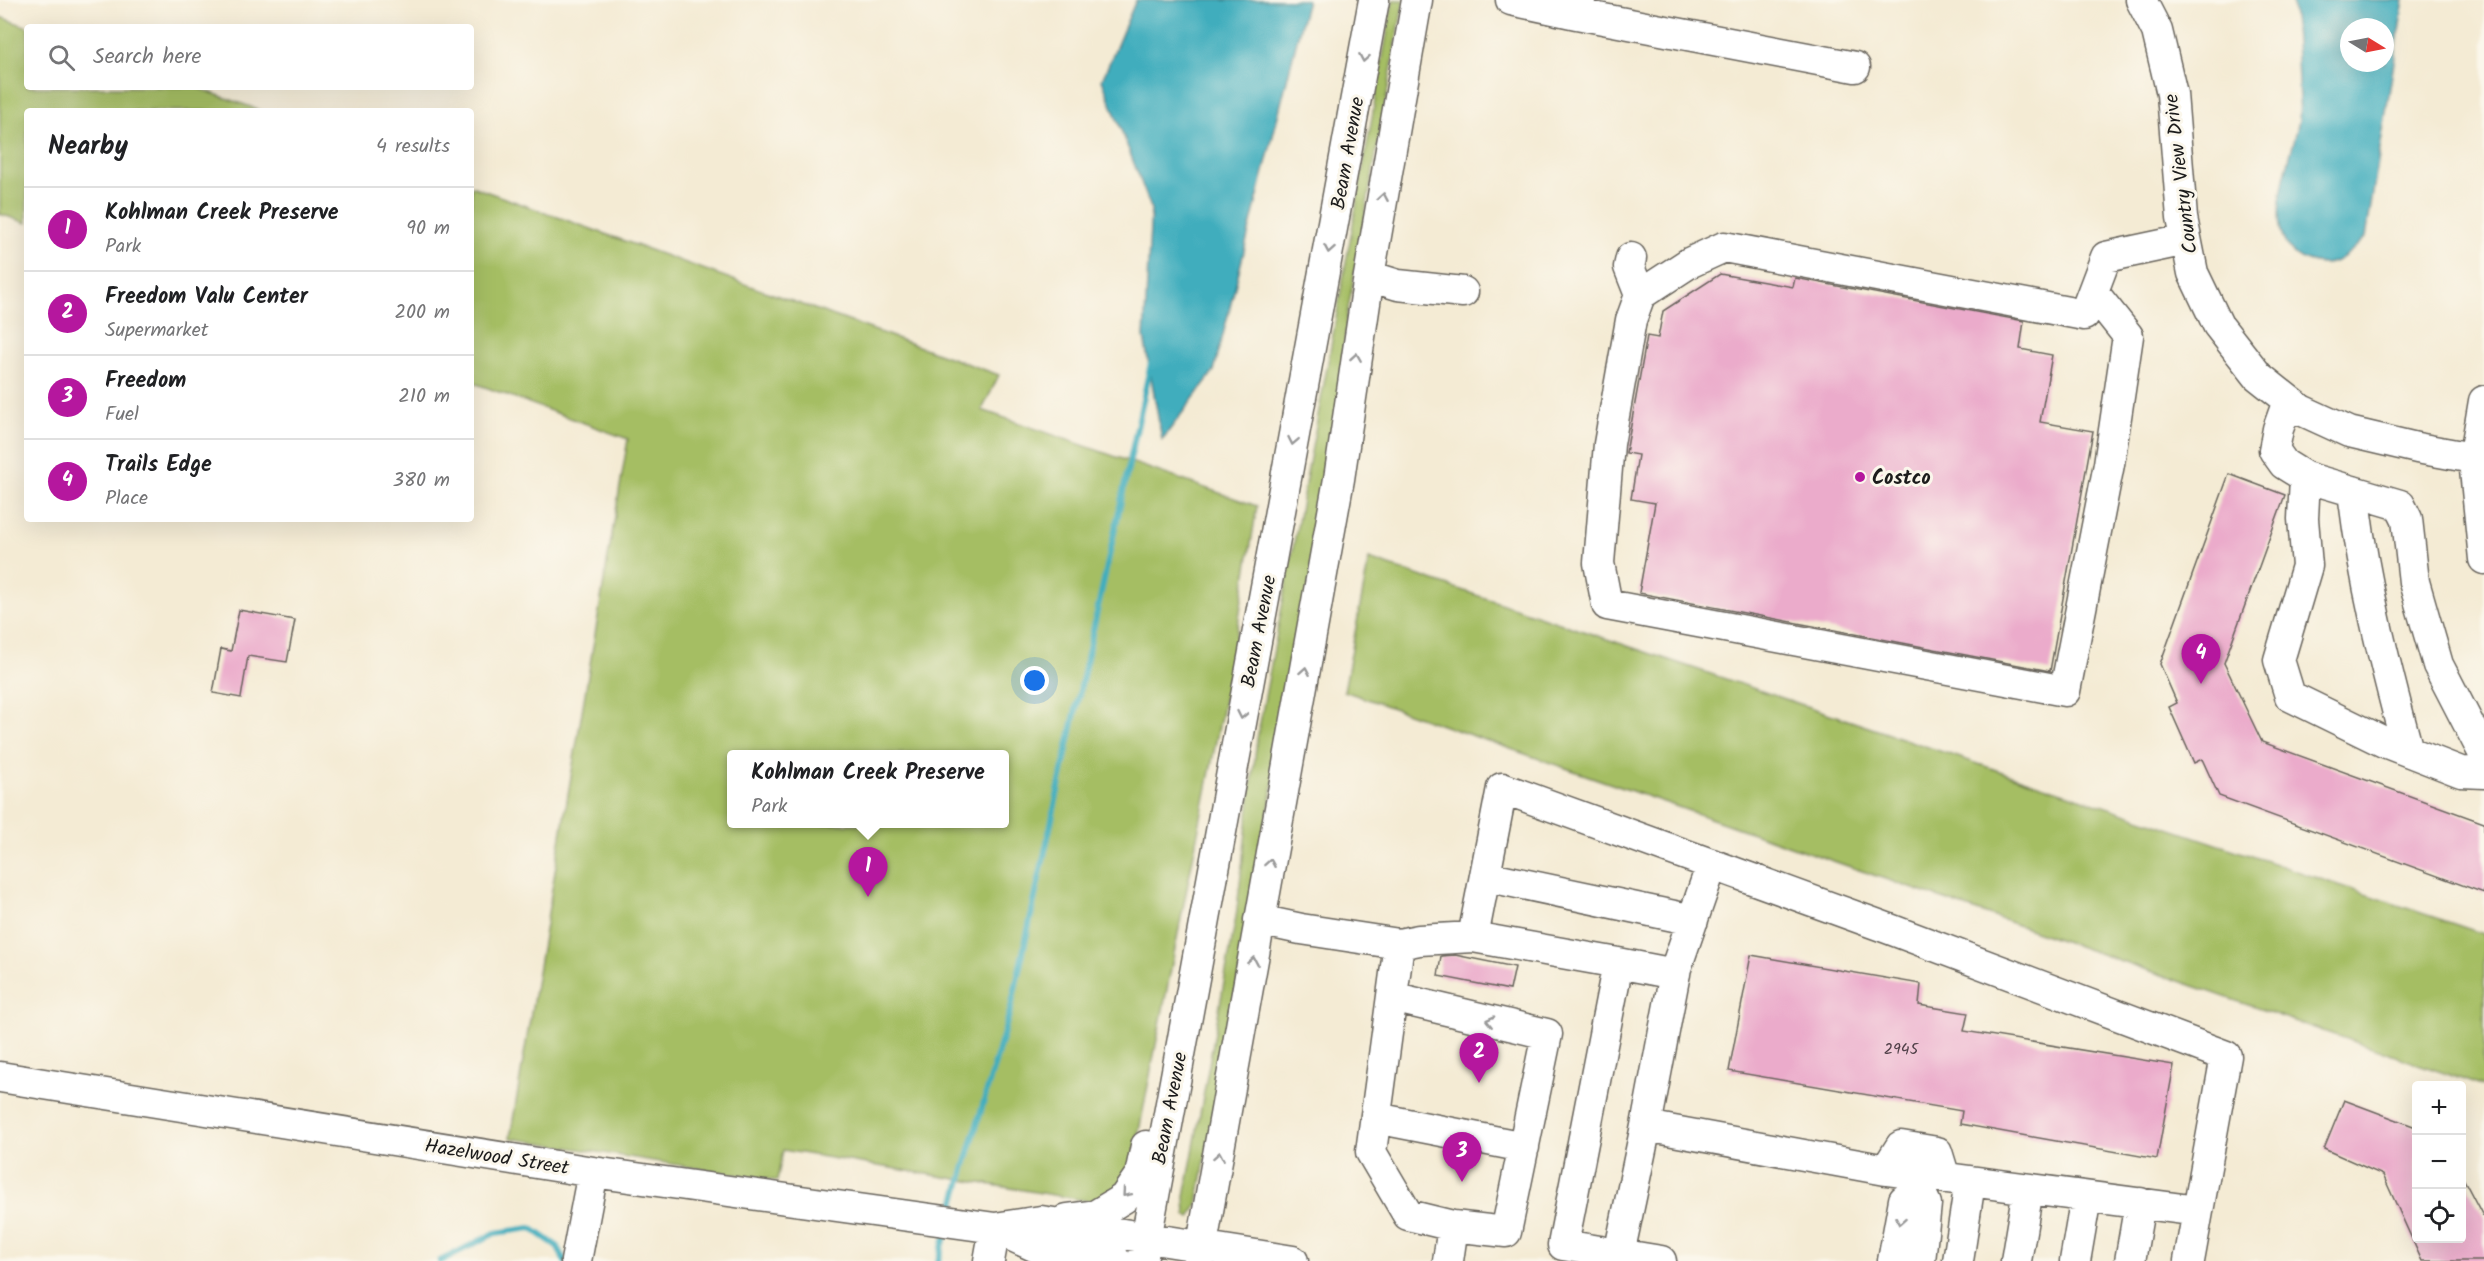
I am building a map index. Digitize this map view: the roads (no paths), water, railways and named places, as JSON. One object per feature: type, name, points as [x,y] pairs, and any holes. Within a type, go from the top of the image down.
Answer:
[{"type":"street","name":"Beam Avenue","points":[[1144,1249],[1374,0]]},
{"type":"street","points":[[1201,1253],[1339,479],[1369,276],[1417,0]]},
{"type":"street","name":"Country View Drive","points":[[2141,0],[2157,31],[2172,94],[2181,218],[2193,273],[2218,325],[2258,376],[2301,410],[2349,432],[2479,460]]},
{"type":"street","points":[[1565,6],[1671,31],[1856,67]]},
{"type":"street","points":[[2093,292],[2128,336],[2109,464],[2065,691],[1607,605],[1599,563],[1609,444],[1631,320],[1640,295],[1689,263],[1724,247],[2084,315],[2106,257],[2186,240]]},
{"type":"street","points":[[1631,258],[1629,267],[1640,295]]},
{"type":"street","points":[[1369,276],[1398,285],[1463,292]]},
{"type":"street","points":[[2288,401],[2278,429],[2274,450],[2284,464],[2305,477],[2400,505],[2407,519],[2414,582],[2438,666],[2484,754]]},
{"type":"street","points":[[2484,401],[2479,460],[2484,559]]},
{"type":"street","points":[[2305,477],[2303,519],[2307,566],[2279,660],[2290,696],[2384,742],[2462,772],[2484,773]]},
{"type":"street","points":[[2353,490],[2358,538],[2379,643],[2408,751]]},
{"type":"street","points":[[1473,937],[1502,788],[2226,1056],[2189,1261]]},
{"type":"street","points":[[1619,1254],[1675,974],[1712,864]]},
{"type":"street","points":[[1485,876],[1693,920]]},
{"type":"street","points":[[1259,920],[1399,944],[1419,940],[1473,937],[1675,974]]},
{"type":"street","points":[[1392,997],[1547,1034],[1506,1232],[1453,1226],[1408,1215],[1371,1152],[1399,944]]},
{"type":"street","points":[[1043,1243],[1124,1198],[1140,1175],[1170,1019],[1197,959]]},
{"type":"street","points":[[1618,963],[1563,1245],[1661,1261]]},
{"type":"street","name":"Hazelwood Street","points":[[0,1077],[593,1172],[995,1228],[1043,1243],[1116,1261]]},
{"type":"street","points":[[1376,1118],[1524,1147]]},
{"type":"street","points":[[1646,1126],[1939,1181],[2028,1189],[2198,1211]]},
{"type":"street","points":[[576,1261],[593,1172]]},
{"type":"street","points":[[1893,1261],[1904,1200],[1939,1181]]},
{"type":"street","points":[[1920,1261],[1926,1204],[1939,1181]]},
{"type":"street","points":[[1939,1181],[1958,1261]]},
{"type":"street","points":[[2016,1261],[2028,1189]]},
{"type":"street","points":[[2075,1261],[2086,1197]]},
{"type":"street","points":[[2130,1261],[2140,1203]]},
{"type":"street","points":[[1448,1261],[1453,1226]]},
{"type":"street","points":[[990,1261],[995,1228]]},
{"type":"street","name":"Hazelwood Street","points":[[1043,1243],[1293,1261]]},
{"type":"water","points":[[1136,0],[1307,0],[1214,371],[1162,440],[1144,337],[1151,208],[1102,80]]},
{"type":"water","points":[[2292,0],[2404,0],[2394,62],[2394,18],[2340,18],[2340,72],[2392,72],[2366,237],[2353,250],[2333,263],[2317,264],[2291,251],[2282,236],[2279,218],[2280,198],[2300,115]]},
{"type":"waterway","points":[[951,1214],[1011,1008],[1151,363]]},
{"type":"waterway","points":[[440,1261],[495,1233],[531,1228],[557,1246],[565,1261]]},
{"type":"waterway","points":[[938,1261],[947,1230]]},
{"type":"place","name":"Costco","points":[[1860,477]]},
{"type":"place","name":"Trails Edge","points":[[2201,684]]},
{"type":"place","name":"Kohlman Creek Preserve","points":[[868,897]]},
{"type":"place","name":"Freedom Valu Center","points":[[1479,1083]]},
{"type":"place","name":"Freedom","points":[[1462,1182]]}]
